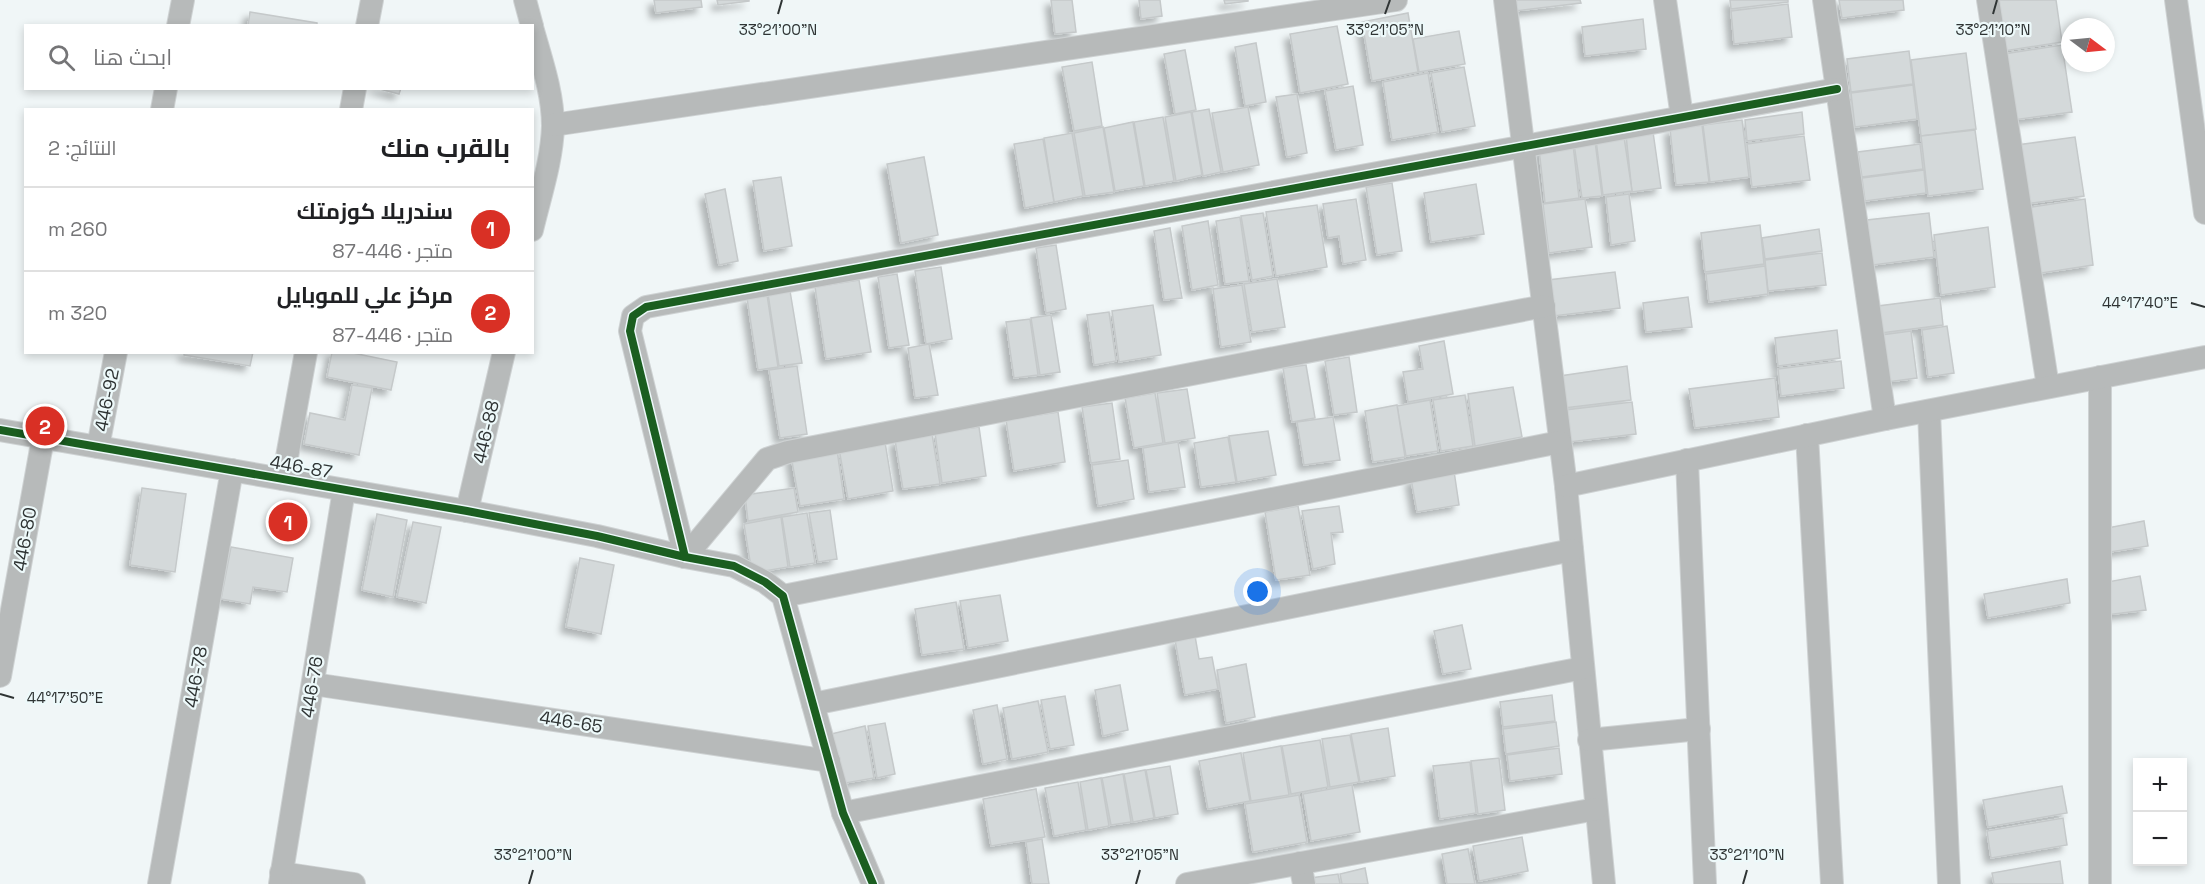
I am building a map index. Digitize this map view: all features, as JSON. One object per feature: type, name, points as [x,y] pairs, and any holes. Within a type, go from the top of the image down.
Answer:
[{"type":"street","points":[[178,24],[183,0]]},
{"type":"street","points":[[367,24],[372,0]]},
{"type":"street","points":[[525,0],[531,24]]},
{"type":"street","points":[[553,125],[1396,0]]},
{"type":"street","points":[[1506,0],[1566,486],[1604,884]]},
{"type":"street","points":[[1665,0],[1682,117]]},
{"type":"street","points":[[1824,0],[1885,419]]},
{"type":"street","points":[[1988,0],[2048,387]]},
{"type":"street","points":[[2176,0],[2205,213]]},
{"type":"street","points":[[534,34],[548,88],[553,125],[549,159],[534,222]]},
{"type":"street","points":[[685,557],[630,331],[633,316],[646,307],[1837,89]]},
{"type":"street","points":[[162,108],[166,90]]},
{"type":"street","points":[[351,108],[355,90]]},
{"type":"street","points":[[685,557],[767,459],[788,452],[1544,306]]},
{"type":"street","name":"446-92","points":[[98,447],[116,354]]},
{"type":"street","points":[[282,479],[306,354]]},
{"type":"street","name":"446-88","points":[[467,511],[504,354]]},
{"type":"street","points":[[1566,486],[1885,419],[2205,357]]},
{"type":"street","points":[[2100,377],[2100,884]]},
{"type":"street","points":[[1929,411],[1949,884]]},
{"type":"street","name":"446-87","points":[[0,430],[467,511],[734,566],[765,582],[783,596]]},
{"type":"street","points":[[1807,435],[1832,884]]},
{"type":"street","name":"446-80","points":[[0,676],[43,438]]},
{"type":"street","points":[[873,884],[843,813],[783,596],[1560,442]]},
{"type":"street","points":[[1687,460],[1705,884]]},
{"type":"street","name":"446-78","points":[[159,884],[232,470]]},
{"type":"street","name":"446-76","points":[[280,879],[344,490]]},
{"type":"street","points":[[813,704],[1572,550]]},
{"type":"street","points":[[843,813],[1583,668]]},
{"type":"street","name":"446-65","points":[[313,684],[829,761]]},
{"type":"street","points":[[1589,740],[1699,729]]},
{"type":"street","points":[[1187,884],[1302,874],[1596,809]]},
{"type":"street","points":[[280,879],[354,884]]},
{"type":"building","points":[[654,0],[701,0],[702,7],[656,13]]},
{"type":"building","points":[[717,0],[749,0],[749,1],[718,5]]},
{"type":"building","points":[[1051,0],[1072,0],[1076,32],[1055,34]]},
{"type":"building","points":[[1139,0],[1160,0],[1162,16],[1141,19]]},
{"type":"building","points":[[1224,0],[1248,0],[1248,1],[1225,4]]},
{"type":"building","points":[[1513,0],[1580,0],[1581,3],[1515,11]]},
{"type":"building","points":[[1730,0],[1788,0],[1788,2],[1731,9]]},
{"type":"building","points":[[1839,0],[1903,0],[1904,10],[1842,18]]},
{"type":"building","points":[[1997,0],[2056,0],[2061,42],[2004,51]]},
{"type":"building","points":[[1788,4],[1792,37],[1734,44],[1731,11]]},
{"type":"building","points":[[250,12],[317,23],[317,24],[248,24]]},
{"type":"building","points":[[1408,13],[1418,72],[1372,81],[1362,22]]},
{"type":"building","points":[[1643,19],[1646,49],[1585,56],[1582,27]]},
{"type":"building","points":[[1337,26],[1348,84],[1300,93],[1290,34]]},
{"type":"building","points":[[1459,31],[1465,64],[1419,72],[1413,39]]},
{"type":"building","points":[[1256,43],[1266,102],[1245,106],[1235,47]]},
{"type":"building","points":[[2061,45],[2061,72],[2066,72],[2072,112],[2013,120],[2004,54]]},
{"type":"building","points":[[1185,50],[1196,110],[1175,114],[1164,54]]},
{"type":"building","points":[[1909,51],[1913,84],[1851,92],[1847,59]]},
{"type":"building","points":[[1966,53],[1976,129],[1921,136],[1911,60]]},
{"type":"building","points":[[1092,62],[1102,126],[1074,131],[1062,67]]},
{"type":"building","points":[[1464,67],[1475,126],[1442,132],[1431,73]]},
{"type":"building","points":[[1428,73],[1438,132],[1392,140],[1383,82]]},
{"type":"building","points":[[1913,85],[1917,119],[1855,127],[1851,93]]},
{"type":"building","points":[[1353,86],[1363,145],[1336,150],[1325,91]]},
{"type":"building","points":[[384,90],[400,90],[399,94]]},
{"type":"building","points":[[1297,94],[1307,153],[1287,157],[1276,97]]},
{"type":"building","points":[[1248,107],[1259,165],[1223,172],[1212,113]]},
{"type":"building","points":[[1209,109],[1221,172],[1203,176],[1192,112]]},
{"type":"building","points":[[1191,112],[1202,175],[1176,181],[1165,117]]},
{"type":"building","points":[[1802,112],[1804,134],[1747,141],[1745,120]]},
{"type":"building","points":[[1163,117],[1174,181],[1145,186],[1134,122]]},
{"type":"building","points":[[1742,120],[1749,177],[1710,182],[1703,125]]},
{"type":"building","points":[[1133,122],[1144,186],[1115,191],[1104,128]]},
{"type":"building","points":[[1702,125],[1709,182],[1676,185],[1670,129]]},
{"type":"building","points":[[1103,127],[1114,192],[1085,196],[1074,133]]},
{"type":"building","points":[[1975,130],[1983,189],[1928,196],[1921,136]]},
{"type":"building","points":[[1653,132],[1661,188],[1632,192],[1626,135]]},
{"type":"building","points":[[1072,133],[1083,196],[1054,202],[1044,138]]},
{"type":"building","points":[[1804,136],[1810,180],[1752,187],[1747,144]]},
{"type":"building","points":[[1624,137],[1632,191],[1603,195],[1596,140]]},
{"type":"building","points":[[2075,137],[2084,196],[2025,204],[2017,145]]},
{"type":"building","points":[[1043,139],[1054,202],[1025,208],[1014,144]]},
{"type":"building","points":[[1595,141],[1602,196],[1582,198],[1574,144]]},
{"type":"building","points":[[1573,144],[1579,198],[1545,203],[1539,149]]},
{"type":"building","points":[[1920,144],[1923,169],[1862,177],[1858,152]]},
{"type":"building","points":[[924,157],[938,235],[901,243],[887,164]]},
{"type":"building","points":[[1924,170],[1926,193],[1865,201],[1862,178]]},
{"type":"building","points":[[781,177],[792,246],[764,251],[753,181]]},
{"type":"building","points":[[1392,183],[1402,251],[1377,255],[1366,187]]},
{"type":"building","points":[[1476,184],[1484,234],[1431,242],[1424,193]]},
{"type":"building","points":[[725,189],[738,261],[719,265],[705,194]]},
{"type":"building","points":[[1629,194],[1635,241],[1611,245],[1606,197]]},
{"type":"building","points":[[1356,199],[1366,260],[1343,264],[1339,236],[1328,238],[1323,204]]},
{"type":"building","points":[[1585,199],[1592,247],[1549,253],[1543,204]]},
{"type":"building","points":[[2085,199],[2093,265],[2035,274],[2026,208]]},
{"type":"building","points":[[1317,205],[1327,267],[1276,276],[1266,212]]},
{"type":"building","points":[[1263,213],[1273,276],[1252,280],[1241,216]]},
{"type":"building","points":[[1929,213],[1934,257],[1873,265],[1867,220]]},
{"type":"building","points":[[1240,217],[1249,281],[1225,284],[1216,221]]},
{"type":"building","points":[[1208,221],[1218,285],[1192,290],[1182,226]]},
{"type":"building","points":[[1760,225],[1764,264],[1705,272],[1701,233]]},
{"type":"building","points":[[1988,227],[1995,287],[1941,295],[1934,235]]},
{"type":"building","points":[[1170,228],[1182,298],[1164,300],[1154,231]]},
{"type":"building","points":[[1819,229],[1822,251],[1765,259],[1762,238]]},
{"type":"building","points":[[1056,245],[1066,309],[1046,313],[1036,248]]},
{"type":"building","points":[[1822,253],[1826,285],[1768,291],[1765,260]]},
{"type":"building","points":[[1765,266],[1768,294],[1709,302],[1706,274]]},
{"type":"building","points":[[941,267],[952,339],[926,344],[915,271]]},
{"type":"building","points":[[1615,272],[1620,308],[1553,316],[1548,280]]},
{"type":"building","points":[[897,274],[909,345],[889,348],[878,277]]},
{"type":"building","points":[[1277,279],[1285,327],[1252,332],[1244,284]]},
{"type":"building","points":[[859,280],[871,352],[826,359],[815,287]]},
{"type":"building","points":[[1242,285],[1251,342],[1221,347],[1213,289]]},
{"type":"building","points":[[790,291],[802,363],[779,366],[768,294]]},
{"type":"building","points":[[767,295],[778,367],[758,370],[747,298]]},
{"type":"building","points":[[1688,297],[1692,327],[1646,332],[1643,303]]},
{"type":"building","points":[[1940,298],[1943,325],[1881,333],[1878,306]]},
{"type":"building","points":[[1153,305],[1161,355],[1119,362],[1112,311]]},
{"type":"building","points":[[1109,312],[1116,361],[1094,365],[1087,315]]},
{"type":"building","points":[[1051,315],[1060,372],[1040,375],[1031,318]]},
{"type":"building","points":[[1030,319],[1038,375],[1014,378],[1006,322]]},
{"type":"building","points":[[1947,326],[1954,373],[1928,377],[1922,330]]},
{"type":"building","points":[[1837,330],[1840,358],[1778,366],[1775,338]]},
{"type":"building","points":[[1911,331],[1917,378],[1887,382],[1881,335]]},
{"type":"building","points":[[1444,341],[1453,394],[1408,402],[1403,372],[1423,369],[1419,346]]},
{"type":"building","points":[[929,344],[938,395],[915,398],[908,348]]},
{"type":"building","points":[[184,354],[253,354],[250,366]]},
{"type":"building","points":[[332,354],[358,354],[397,362],[391,390],[327,377]]},
{"type":"building","points":[[1349,357],[1357,412],[1334,415],[1325,361]]},
{"type":"building","points":[[1841,361],[1844,388],[1781,396],[1778,369]]},
{"type":"building","points":[[1306,365],[1315,418],[1292,422],[1283,368]]},
{"type":"building","points":[[797,366],[807,434],[780,438],[769,370]]},
{"type":"building","points":[[1627,366],[1631,400],[1564,408],[1560,376]]},
{"type":"building","points":[[1775,378],[1779,417],[1695,428],[1689,389]]},
{"type":"building","points":[[352,385],[372,388],[359,455],[304,444],[310,413],[345,420]]},
{"type":"building","points":[[1513,387],[1522,437],[1475,446],[1468,394]]},
{"type":"building","points":[[1187,389],[1195,438],[1165,443],[1157,393]]},
{"type":"building","points":[[1155,393],[1163,443],[1134,448],[1125,398]]},
{"type":"building","points":[[1465,395],[1473,446],[1441,451],[1433,400]]},
{"type":"building","points":[[1430,400],[1438,451],[1406,456],[1397,406]]},
{"type":"building","points":[[1632,402],[1636,434],[1569,442],[1565,410]]},
{"type":"building","points":[[1112,403],[1120,459],[1091,463],[1082,407]]},
{"type":"building","points":[[1397,405],[1405,457],[1373,462],[1365,411]]},
{"type":"building","points":[[1058,412],[1065,462],[1014,471],[1006,420]]},
{"type":"building","points":[[1333,417],[1340,460],[1304,465],[1297,422]]},
{"type":"building","points":[[979,427],[986,476],[942,483],[935,433]]},
{"type":"building","points":[[1268,431],[1276,475],[1237,482],[1229,436]]},
{"type":"building","points":[[932,434],[940,484],[903,489],[895,440]]},
{"type":"building","points":[[1228,437],[1236,482],[1201,487],[1194,443]]},
{"type":"building","points":[[885,442],[893,491],[848,499],[839,449]]},
{"type":"building","points":[[1178,442],[1185,487],[1149,492],[1143,448]]},
{"type":"building","points":[[837,450],[844,499],[800,506],[791,456]]},
{"type":"building","points":[[1128,460],[1134,499],[1098,506],[1092,465]]},
{"type":"building","points":[[1454,471],[1459,505],[1417,512],[1411,479]]},
{"type":"building","points":[[142,488],[186,494],[175,572],[130,565]]},
{"type":"building","points":[[794,488],[798,512],[748,521],[745,495]]},
{"type":"building","points":[[1298,506],[1310,575],[1276,580],[1265,512]]},
{"type":"building","points":[[1339,506],[1343,532],[1331,533],[1335,564],[1313,569],[1302,511]]},
{"type":"building","points":[[830,510],[837,559],[818,562],[809,513]]},
{"type":"building","points":[[807,513],[815,563],[790,567],[782,517]]},
{"type":"building","points":[[377,514],[407,520],[393,597],[362,590]]},
{"type":"building","points":[[781,517],[788,567],[752,573],[744,524]]},
{"type":"building","points":[[2144,521],[2148,546],[2104,553],[2102,529]]},
{"type":"building","points":[[413,522],[441,527],[426,603],[397,597]]},
{"type":"building","points":[[231,547],[293,558],[287,592],[253,587],[250,604],[221,599]]},
{"type":"building","points":[[580,558],[614,565],[601,634],[566,627]]},
{"type":"building","points":[[2140,576],[2146,610],[2106,615],[2102,583]]},
{"type":"building","points":[[2067,579],[2070,603],[1988,618],[1984,594]]},
{"type":"building","points":[[1000,595],[1008,641],[968,648],[960,601]]},
{"type":"building","points":[[956,602],[964,649],[922,655],[915,609]]},
{"type":"building","points":[[1462,625],[1471,669],[1443,674],[1434,631]]},
{"type":"building","points":[[1195,636],[1199,659],[1212,657],[1218,689],[1185,695],[1175,640]]},
{"type":"building","points":[[1246,664],[1255,717],[1226,723],[1217,670]]},
{"type":"building","points":[[1120,685],[1128,730],[1103,736],[1095,690]]},
{"type":"building","points":[[1552,695],[1555,721],[1503,727],[1500,702]]},
{"type":"building","points":[[1065,696],[1074,745],[1050,749],[1041,700]]},
{"type":"building","points":[[1038,701],[1048,752],[1012,759],[1003,708]]},
{"type":"building","points":[[997,705],[1007,759],[983,764],[973,710]]},
{"type":"building","points":[[1556,722],[1559,746],[1506,754],[1503,729]]},
{"type":"building","points":[[885,723],[895,774],[877,778],[868,726]]},
{"type":"building","points":[[865,726],[874,778],[840,784],[831,734]]},
{"type":"building","points":[[1388,728],[1395,776],[1360,782],[1351,734]]},
{"type":"building","points":[[1350,735],[1359,782],[1330,787],[1322,739]]},
{"type":"building","points":[[1320,740],[1328,787],[1291,794],[1282,746]]},
{"type":"building","points":[[1281,746],[1289,795],[1251,801],[1243,753]]},
{"type":"building","points":[[1559,748],[1562,774],[1510,781],[1507,755]]},
{"type":"building","points":[[1241,753],[1250,801],[1208,809],[1199,761]]},
{"type":"building","points":[[1499,758],[1505,810],[1478,814],[1471,761]]},
{"type":"building","points":[[1470,762],[1476,813],[1440,819],[1433,766]]},
{"type":"building","points":[[1170,766],[1178,814],[1155,818],[1146,770]]},
{"type":"building","points":[[1145,770],[1154,818],[1133,822],[1124,774]]},
{"type":"building","points":[[1123,774],[1131,822],[1111,825],[1102,778]]},
{"type":"building","points":[[1101,778],[1109,826],[1088,830],[1080,782]]},
{"type":"building","points":[[1078,782],[1086,830],[1054,836],[1045,788]]},
{"type":"building","points":[[1352,785],[1360,832],[1311,841],[1303,794]]},
{"type":"building","points":[[2062,786],[2067,813],[1988,827],[1983,800]]},
{"type":"building","points":[[1036,789],[1045,837],[991,846],[983,799]]},
{"type":"building","points":[[1299,795],[1307,842],[1253,852],[1245,804]]},
{"type":"building","points":[[2063,818],[2067,845],[1991,858],[1987,831]]},
{"type":"building","points":[[1522,837],[1528,871],[1479,881],[1473,846]]},
{"type":"building","points":[[1042,839],[1049,884],[1032,884],[1026,842]]},
{"type":"building","points":[[1468,849],[1475,884],[1447,884],[1442,854]]},
{"type":"building","points":[[2060,861],[2063,884],[1994,884],[1992,873]]},
{"type":"building","points":[[1365,868],[1368,884],[1342,884],[1340,874]]},
{"type":"building","points":[[1338,874],[1340,884],[1312,884],[1311,878]]},
{"type":"cycle path","points":[[685,557],[630,331],[633,316],[646,307],[1837,89]]},
{"type":"cycle path","points":[[0,430],[467,511],[597,536],[734,566],[765,582],[783,596],[843,813],[873,884]]},
{"type":"place","name":"مركز علي للموبايل","points":[[45,426]]},
{"type":"place","name":"سندريلا كوزمتك","points":[[288,522]]}]
